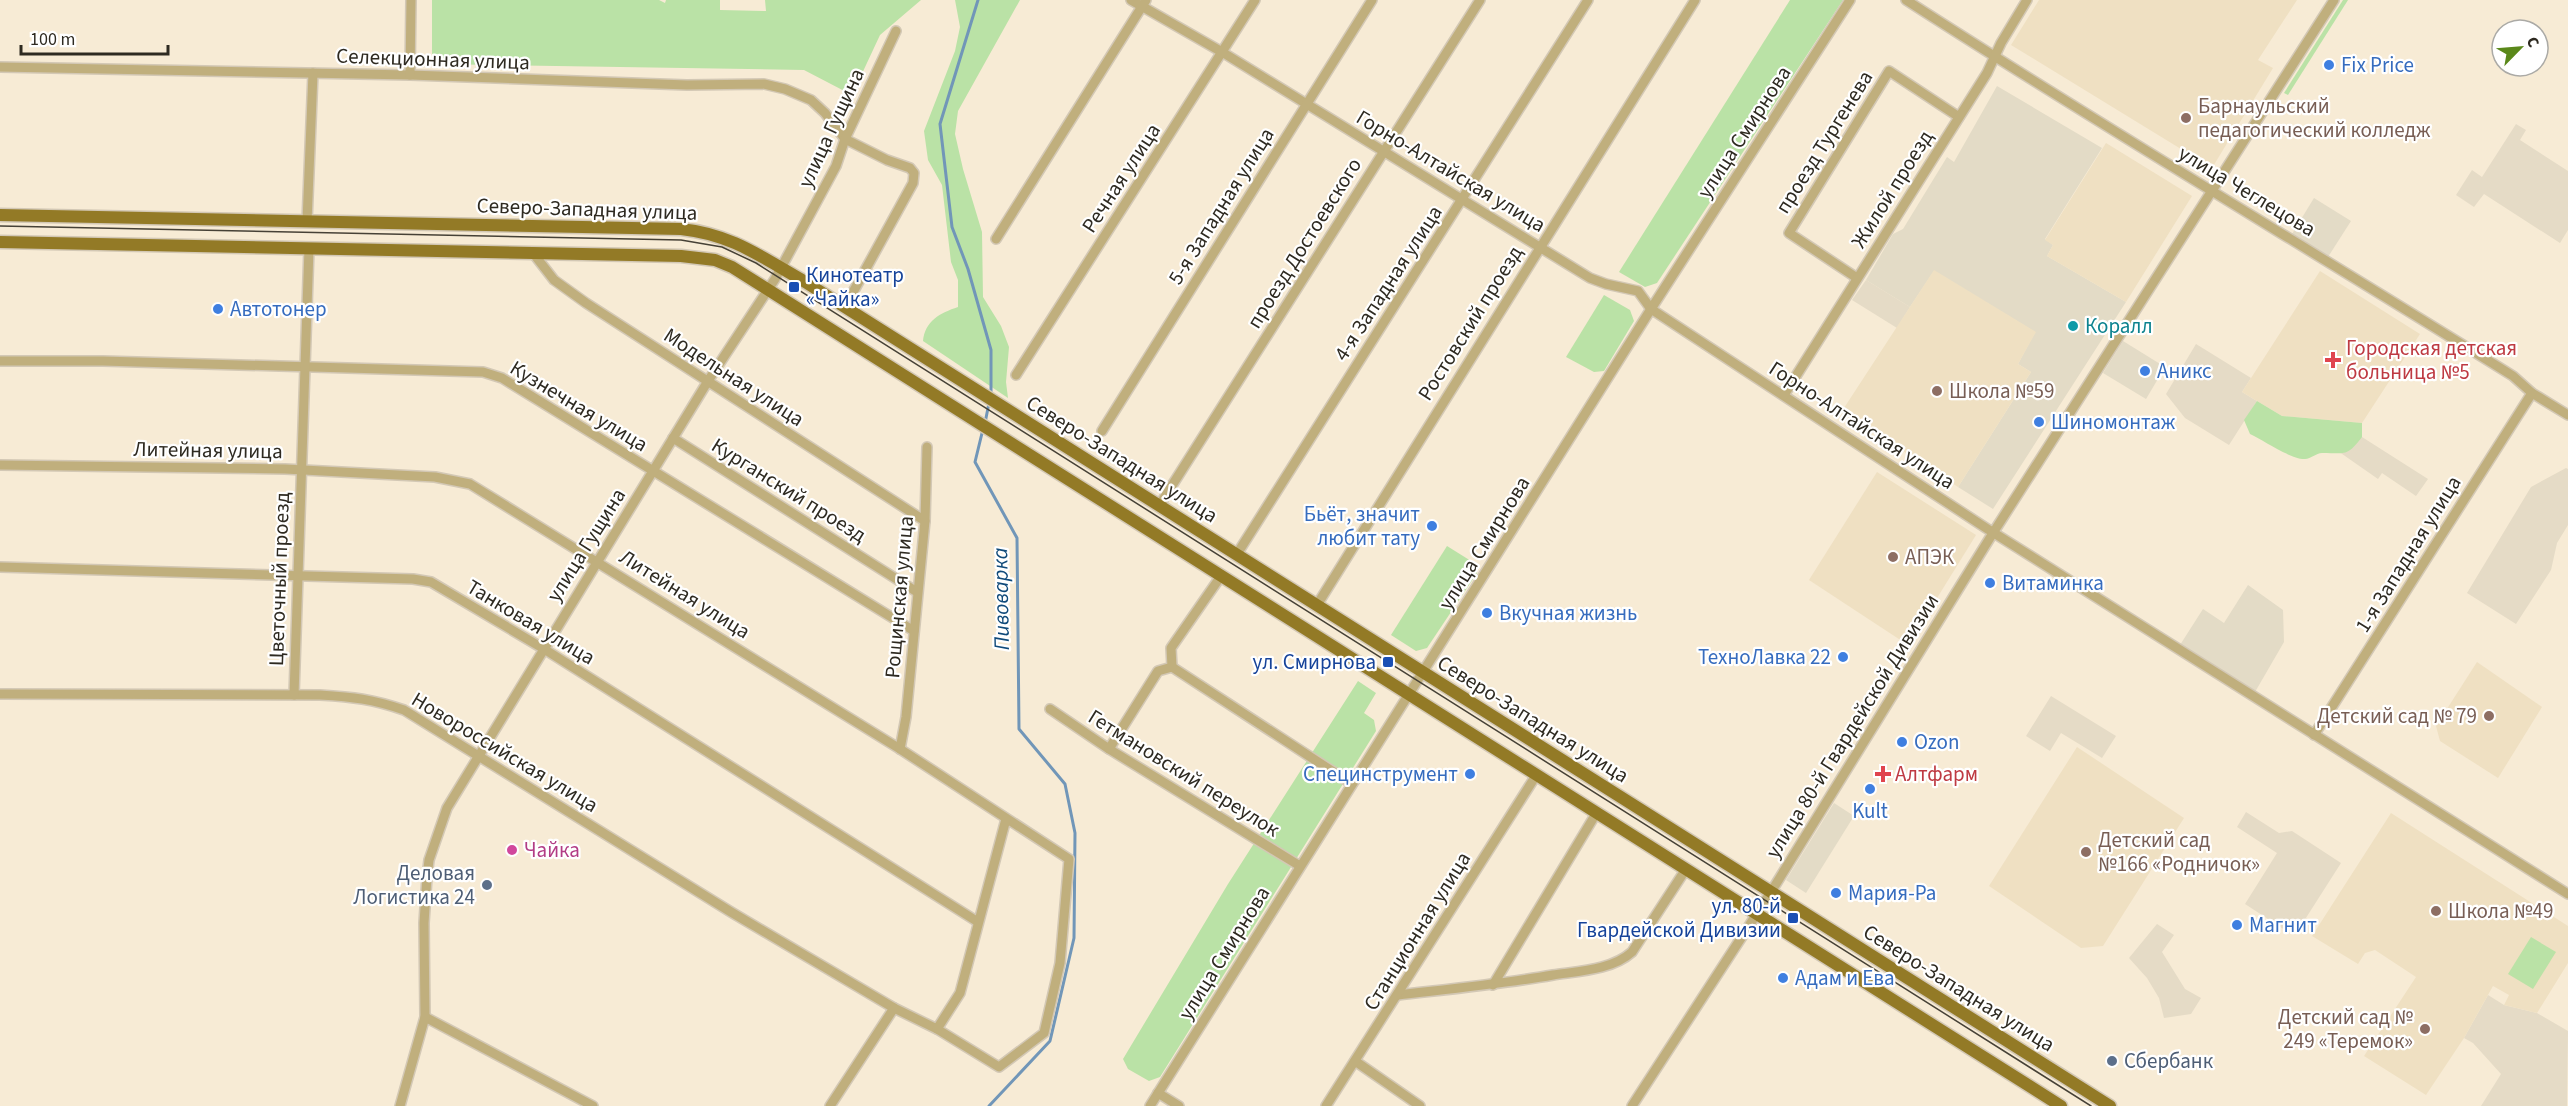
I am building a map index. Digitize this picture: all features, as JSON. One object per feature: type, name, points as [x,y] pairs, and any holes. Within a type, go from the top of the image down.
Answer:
[{"type":"main road","name":"Северо-Западная улица","points":[[0,215],[681,229],[718,235],[738,242],[1006,408],[2110,1106]]},
{"type":"main road","name":"Северо-Западная улица","points":[[0,242],[698,257],[732,267],[2061,1106]]},
{"type":"street","points":[[410,75],[411,0]]},
{"type":"street","name":"Горно-Алтайская улица","points":[[1131,0],[1144,3],[1462,201],[1540,245],[1590,278],[1638,291],[1651,309],[1993,532],[2568,894]]},
{"type":"street","name":"Речная улица","points":[[1016,375],[1255,0]]},
{"type":"street","name":"5-я Западная улица","points":[[1102,431],[1372,0]]},
{"type":"street","name":"проезд Достоевского","points":[[1160,506],[1480,0]]},
{"type":"street","name":"4-я Западная улица","points":[[1237,554],[1588,0]]},
{"type":"street","name":"Ростовский проезд","points":[[1317,605],[1695,0]]},
{"type":"street","name":"улица Смирнова","points":[[1150,1106],[1651,309],[1850,0]]},
{"type":"street","name":"улица Чеглецова","points":[[1906,0],[1995,58],[2513,376],[2532,393],[2568,416]]},
{"type":"street","name":"Жилой проезд","points":[[1785,395],[1959,117],[2027,0]]},
{"type":"street","name":"улица 80-й Гвардейской Дивизии","points":[[1632,1106],[1771,892],[1993,532],[2334,0]]},
{"type":"street","points":[[996,239],[1144,3]]},
{"type":"street","name":"улица Гущина","points":[[400,1106],[425,1017],[424,923],[429,860],[447,808],[708,381],[768,290],[836,166],[845,139],[897,31]]},
{"type":"street","name":"Селекционная улица","points":[[0,67],[410,75],[687,85],[764,84],[785,89],[811,100],[825,113],[845,139]]},
{"type":"street","name":"проезд Тургенева","points":[[1857,278],[1789,233],[1889,71],[1959,117]]},
{"type":"street","points":[[307,222],[313,74]]},
{"type":"street","points":[[845,139],[887,160],[910,168],[914,173],[914,183],[852,294]]},
{"type":"street","name":"Цветочный проезд","points":[[294,695],[309,248]]},
{"type":"street","name":"Модельная улица","points":[[533,253],[554,280],[586,303],[925,521]]},
{"type":"street","name":"Кузнечная улица","points":[[0,361],[483,372],[502,378],[914,631]]},
{"type":"street","name":"1-я Западная улица","points":[[2314,735],[2532,393]]},
{"type":"street","name":"Курганский проезд","points":[[673,438],[917,592]]},
{"type":"street","name":"Рощинская улица","points":[[900,749],[906,717],[925,521],[927,447]]},
{"type":"street","name":"Литейная улица","points":[[0,465],[300,471],[435,477],[470,483],[900,749],[1069,859],[1060,963],[1044,1032],[999,1067],[937,1029]]},
{"type":"street","name":"Танковая улица","points":[[0,567],[413,579],[431,582],[544,649],[978,922]]},
{"type":"street","points":[[1172,667],[1171,648],[1221,576]]},
{"type":"street","points":[[1109,749],[1158,671],[1172,667],[1352,784]]},
{"type":"street","name":"Новороссийская улица","points":[[0,694],[294,695],[367,698],[404,710],[479,754],[656,866],[894,1008],[937,1029]]},
{"type":"street","name":"Гетмановский переулок","points":[[1050,709],[1109,749],[1299,866]]},
{"type":"street","name":"Станционная улица","points":[[1326,1106],[1537,774]]},
{"type":"street","points":[[1493,985],[1597,812]]},
{"type":"street","points":[[937,1029],[960,993],[1006,819]]},
{"type":"street","points":[[1398,995],[1493,985],[1587,970],[1623,960],[1632,952],[1686,869]]},
{"type":"street","points":[[830,1106],[894,1008]]},
{"type":"street","points":[[425,1017],[592,1106]]},
{"type":"street","points":[[1355,1061],[1420,1106]]},
{"type":"street","points":[[1158,1093],[1179,1106]]},
{"type":"shaded area","name":"Барнаульский педагогический колледж","points":[[2039,0],[2297,0],[2258,60],[2273,68],[2212,168],[2011,45]]},
{"type":"shaded area","points":[[1997,86],[2102,148],[2045,239],[2053,245],[2047,256],[2126,302],[1993,509],[1958,487],[2031,372],[2018,364],[2035,332],[1934,271],[1910,307],[1866,280],[1893,234],[1903,229],[1947,157],[1954,162]]},
{"type":"shaded area","points":[[2516,124],[2526,130],[2520,140],[2568,171],[2568,230],[2560,243],[2484,194],[2474,207],[2456,195],[2472,170],[2482,177]]},
{"type":"shaded area","points":[[2106,143],[2192,196],[2126,302],[2047,256],[2053,245],[2045,240]]},
{"type":"shaded area","points":[[2314,198],[2351,221],[2328,257],[2292,234]]},
{"type":"shaded area","name":"Школа №59","points":[[1934,270],[2036,332],[2018,364],[2031,372],[1958,487],[1842,411]]},
{"type":"shaded area","name":"Городская детская больница №5","points":[[2320,271],[2420,334],[2362,423],[2282,416],[2242,392]]},
{"type":"shaded area","points":[[1866,280],[1910,307],[1897,328],[1852,300]]},
{"type":"shaded area","points":[[2123,341],[2165,367],[2146,399],[2103,373]]},
{"type":"shaded area","points":[[2196,344],[2251,378],[2242,392],[2257,401],[2229,445],[2185,418],[2166,394]]},
{"type":"shaded area","points":[[2362,423],[2362,437],[2428,479],[2416,496],[2382,473],[2378,479],[2335,449]]},
{"type":"shaded area","points":[[2568,469],[2568,525],[2557,543],[2551,570],[2516,624],[2467,593],[2531,487]]},
{"type":"shaded area","name":"АПЭК","points":[[1877,472],[1976,535],[1908,645],[1809,580]]},
{"type":"shaded area","points":[[2248,585],[2283,610],[2284,642],[2255,692],[2180,645],[2203,609],[2224,623]]},
{"type":"shaded area","name":"Детский сад № 79","points":[[2477,662],[2542,707],[2498,778],[2440,741],[2436,726]]},
{"type":"shaded area","points":[[2051,696],[2116,736],[2102,758],[2061,733],[2050,751],[2026,736]]},
{"type":"shaded area","name":"Детский сад №166 «Родничок»","points":[[2077,747],[2184,818],[2103,946],[2081,948],[1989,886]]},
{"type":"shaded area","points":[[1834,803],[1854,816],[1806,893],[1786,880]]},
{"type":"shaded area","points":[[2246,812],[2279,833],[2292,831],[2341,863],[2304,921],[2285,930],[2245,904],[2277,853],[2237,827]]},
{"type":"shaded area","name":"Школа №49","points":[[2391,813],[2568,926],[2568,963],[2537,1013],[2504,1005],[2509,995],[2493,986],[2464,1038],[2426,1095],[2364,1056],[2416,977],[2375,950],[2365,953],[2358,964],[2312,936]]},
{"type":"shaded area","points":[[2157,924],[2174,935],[2162,952],[2185,989],[2201,998],[2191,1014],[2164,1018],[2159,998],[2147,978],[2129,958]]},
{"type":"shaded area","points":[[2488,995],[2504,1005],[2537,1013],[2568,1031],[2567,1106],[2481,1106],[2501,1074],[2473,1043],[2464,1038]]},
{"type":"green space","points":[[432,0],[659,0],[665,3],[666,0],[720,0],[720,10],[766,11],[765,0],[921,0],[880,35],[852,95],[804,70],[432,64]]},
{"type":"green space","points":[[955,0],[1020,0],[958,111],[955,134],[982,232],[983,297],[1001,326],[1009,347],[1006,382],[1008,398],[923,341],[930,323],[945,312],[958,307],[958,280],[951,262],[942,185],[928,160],[924,131],[955,51],[960,27]]},
{"type":"green space","points":[[1790,0],[1843,0],[1657,283],[1645,287],[1619,272]]},
{"type":"green space","points":[[2343,0],[2348,0],[2288,95],[2284,93]]},
{"type":"green space","points":[[1604,295],[1630,310],[1634,321],[1604,371],[1594,372],[1566,357]]},
{"type":"green space","points":[[2257,401],[2282,416],[2362,423],[2362,437],[2349,451],[2320,453],[2305,459],[2293,456],[2250,434],[2244,420]]},
{"type":"green space","points":[[1447,546],[1471,561],[1477,573],[1427,648],[1416,651],[1391,635]]},
{"type":"green space","points":[[1358,681],[1376,693],[1364,713],[1374,720],[1376,731],[1160,1077],[1149,1081],[1128,1069],[1123,1059],[1228,884]]},
{"type":"green space","points":[[2531,937],[2556,952],[2533,989],[2508,974]]},
{"type":"waterway","name":"Пивоварка","points":[[978,0],[940,124],[952,227],[968,269],[991,350],[991,397]]},
{"type":"waterway","name":"Пивоварка","points":[[985,423],[989,403]]},
{"type":"waterway","name":"Пивоварка","points":[[983,429],[975,462],[1017,538],[1019,729],[1065,784],[1075,833],[1074,938],[1050,1041],[989,1106]]},
{"type":"tram line","points":[[0,226],[681,240],[722,247],[756,263],[2091,1106]]},
{"type":"place","name":"Fix Price","points":[[2329,65]]},
{"type":"place","name":"Барнаульский педагогический колледж","points":[[2186,118]]},
{"type":"place","name":"Кинотеатр «Чайка»","points":[[794,287]]},
{"type":"place","name":"Автотонер","points":[[218,309]]},
{"type":"place","name":"Коралл","points":[[2073,326]]},
{"type":"place","name":"Городская детская больница №5","points":[[2333,360]]},
{"type":"place","name":"Аникс","points":[[2145,371]]},
{"type":"place","name":"Школа №59","points":[[1937,391]]},
{"type":"place","name":"Шиномонтаж","points":[[2039,422]]},
{"type":"place","name":"Бьёт, значит любит тату","points":[[1432,526]]},
{"type":"place","name":"АПЭК","points":[[1893,557]]},
{"type":"place","name":"Витаминка","points":[[1990,583]]},
{"type":"place","name":"Вкучная жизнь","points":[[1487,613]]},
{"type":"place","name":"ТехноЛавка 22","points":[[1843,657]]},
{"type":"place","name":"ул. Смирнова","points":[[1388,662]]},
{"type":"place","name":"Детский сад № 79","points":[[2489,716]]},
{"type":"place","name":"Ozon","points":[[1902,742]]},
{"type":"place","name":"Специнструмент","points":[[1470,774]]},
{"type":"place","name":"Алтфарм","points":[[1883,774]]},
{"type":"place","name":"Kult","points":[[1870,789]]},
{"type":"place","name":"Чайка","points":[[512,850]]},
{"type":"place","name":"Детский сад №166 «Родничок»","points":[[2086,852]]},
{"type":"place","name":"Деловая Логистика 24","points":[[487,885]]},
{"type":"place","name":"Мария-Ра","points":[[1836,893]]},
{"type":"place","name":"Школа №49","points":[[2436,911]]},
{"type":"place","name":"ул. 80-й Гвардейской Дивизии","points":[[1793,918]]},
{"type":"place","name":"Магнит","points":[[2237,925]]},
{"type":"place","name":"Адам и Ева","points":[[1783,978]]},
{"type":"place","name":"Детский сад № 249 «Теремок»","points":[[2425,1029]]},
{"type":"place","name":"Сбербанк","points":[[2112,1061]]}]
